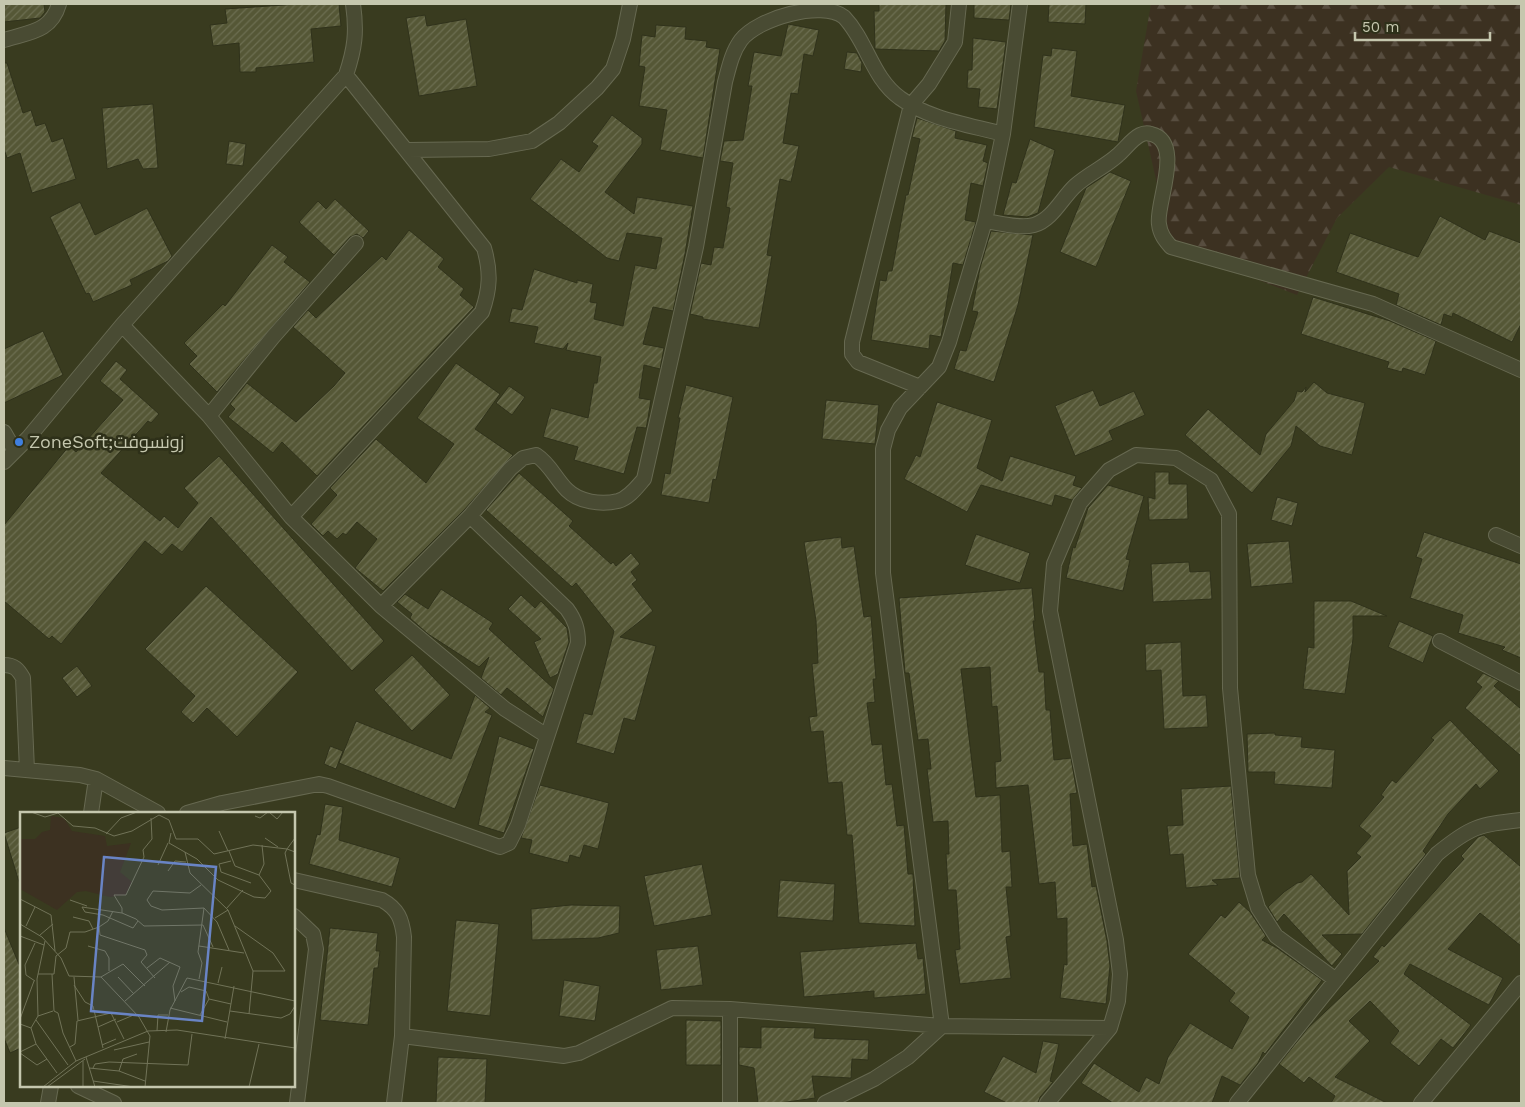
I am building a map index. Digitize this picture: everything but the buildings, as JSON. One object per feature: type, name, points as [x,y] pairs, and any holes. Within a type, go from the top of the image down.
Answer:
[{"type":"street","points":[[4,40],[48,25],[56,16],[59,4]]},
{"type":"street","points":[[4,462],[28,438],[122,326],[346,75],[354,52],[357,30],[353,4]]},
{"type":"street","points":[[408,150],[490,150],[532,141],[559,124],[597,88],[614,68],[630,4]]},
{"type":"street","points":[[920,387],[858,362],[852,354],[852,348],[858,311],[912,104],[929,84],[955,42],[959,4]]},
{"type":"street","points":[[942,1026],[883,573],[883,449],[888,430],[896,416],[939,367],[949,342],[985,221],[997,154],[1004,134],[1020,4]]},
{"type":"street","points":[[381,606],[470,516],[510,469],[530,455],[536,455],[546,461],[568,491],[579,499],[593,502],[619,501],[634,491],[644,479],[696,247],[725,82],[732,56],[742,39],[756,26],[802,6],[827,6],[844,17],[882,80],[900,98],[930,113],[1004,134]]},
{"type":"street","points":[[291,517],[482,312],[487,298],[490,267],[484,248],[408,150],[346,75]]},
{"type":"street","points":[[985,221],[1024,226],[1036,225],[1047,218],[1087,176],[1117,156],[1139,135],[1154,134],[1161,139],[1165,146],[1167,159],[1166,185],[1158,224],[1164,239],[1171,247],[1373,304],[1521,370]]},
{"type":"street","points":[[208,416],[273,337],[356,243]]},
{"type":"street","points":[[122,326],[208,416],[291,517],[381,606],[506,709],[547,736]]},
{"type":"street","points":[[4,432],[15,451]]},
{"type":"street","points":[[1047,1103],[1110,1028],[1118,1001],[1120,974],[1116,940],[1050,611],[1054,564],[1080,503],[1109,470],[1136,455],[1176,458],[1211,480],[1229,514],[1230,688],[1248,875],[1258,908],[1276,936],[1336,980]]},
{"type":"street","points":[[190,812],[222,803],[319,784],[500,847],[509,843],[518,825],[578,642],[574,619],[567,609],[470,516]]},
{"type":"street","points":[[1496,535],[1521,546]]},
{"type":"street","points":[[1440,641],[1521,683]]},
{"type":"street","points":[[4,665],[10,665],[18,670],[23,678],[27,770]]},
{"type":"street","points":[[4,768],[80,775],[96,779],[156,812]]},
{"type":"street","points":[[91,812],[96,779]]},
{"type":"street","points":[[1237,1103],[1437,854],[1460,836],[1481,825],[1521,820]]},
{"type":"street","points":[[295,880],[382,900],[394,907],[402,920],[404,937],[402,1036],[394,1103]]},
{"type":"street","points":[[295,917],[312,934],[316,949],[297,1103]]},
{"type":"street","points":[[1422,1103],[1521,983]]},
{"type":"street","points":[[402,1036],[564,1056],[579,1053],[672,1008],[730,1009],[942,1026],[1110,1028]]},
{"type":"street","points":[[730,1009],[730,1103]]},
{"type":"street","points":[[825,1103],[874,1079],[908,1056],[942,1026]]},
{"type":"street","points":[[48,1103],[50,1087]]},
{"type":"street","points":[[80,1087],[114,1103]]},
{"type":"green space","points":[[1151,4],[1521,4],[1521,205],[1389,167],[1337,218],[1297,295],[1171,246],[1136,91]]},
{"type":"place","name":"ZoneSoft;زونسوفت","points":[[19,442]]}]
